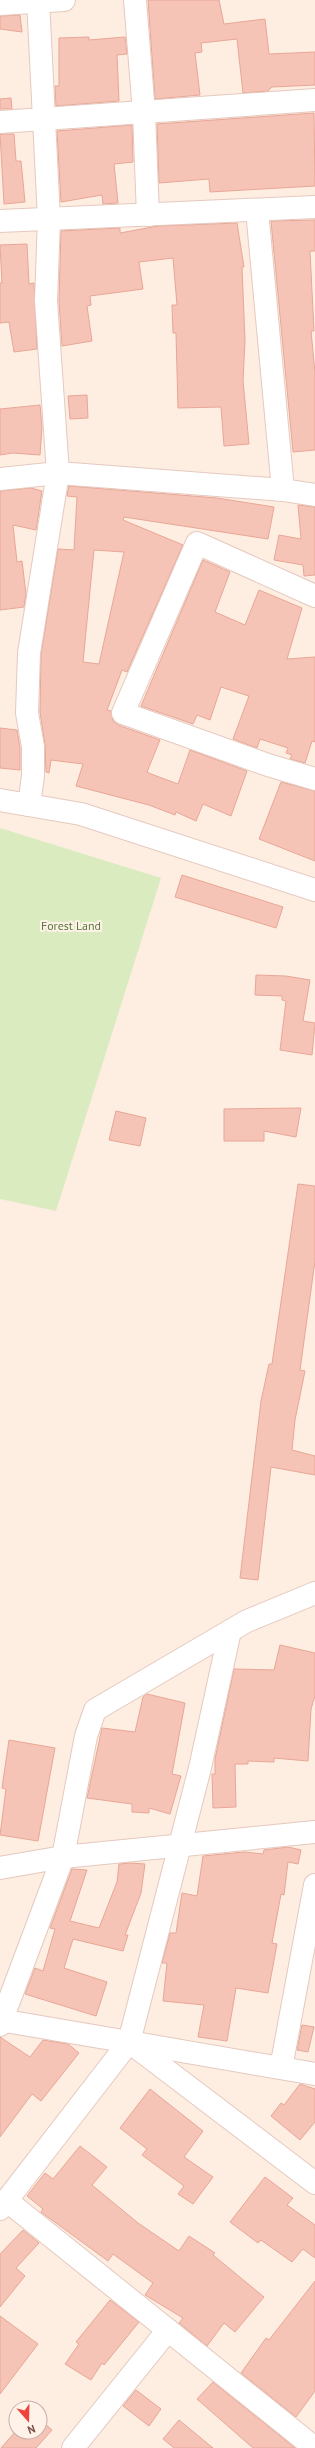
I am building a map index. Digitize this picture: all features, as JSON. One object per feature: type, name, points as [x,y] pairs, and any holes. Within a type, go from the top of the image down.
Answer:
[{"type":"street","points":[[0,4],[64,0]]},
{"type":"street","points":[[135,0],[144,113],[148,215]]},
{"type":"street","points":[[29,805],[33,776],[33,747],[27,713],[29,653],[58,473],[46,301],[49,219],[38,1]]},
{"type":"street","points":[[0,122],[315,100]]},
{"type":"street","points":[[0,221],[315,207]]},
{"type":"street","points":[[257,210],[283,490]]},
{"type":"street","points":[[0,479],[58,473],[283,490],[315,495]]},
{"type":"street","points":[[315,596],[197,543],[123,713],[268,765],[315,779]]},
{"type":"street","points":[[0,800],[80,814],[315,890]]},
{"type":"street","points":[[315,1593],[248,1621],[95,1710],[86,1736],[63,1857],[1,2022],[130,2042],[315,2074]]},
{"type":"street","points":[[230,1631],[200,1768],[130,2042],[3,2204],[168,2330],[312,2444]]},
{"type":"street","points":[[0,1868],[63,1857],[315,1832]]},
{"type":"street","points":[[281,2068],[315,1885]]},
{"type":"street","points":[[130,2042],[315,2183]]},
{"type":"street","points":[[73,2448],[168,2330]]},
{"type":"green space","name":"Forest Land","points":[[0,828],[161,878],[56,1211],[0,1199]]},
{"type":"building","points":[[148,0],[219,0],[224,24],[265,19],[269,54],[315,52],[315,85],[272,87],[268,91],[243,93],[237,39],[201,43],[202,52],[195,53],[200,95],[155,99]]},
{"type":"building","points":[[20,15],[22,32],[0,29],[0,16]]},
{"type":"building","points":[[89,37],[89,40],[125,37],[127,54],[117,55],[119,101],[56,106],[55,86],[59,86],[59,38]]},
{"type":"building","points":[[11,98],[12,109],[0,109],[0,99]]},
{"type":"building","points":[[314,113],[315,186],[210,192],[209,179],[159,183],[157,124]]},
{"type":"building","points":[[132,125],[133,162],[114,164],[118,203],[103,204],[102,195],[61,202],[57,131]]},
{"type":"building","points":[[0,134],[14,134],[16,161],[21,161],[25,202],[4,204]]},
{"type":"building","points":[[315,220],[315,251],[310,251],[314,331],[311,331],[315,373],[315,450],[293,452],[271,221]]},
{"type":"building","points":[[237,223],[244,267],[242,267],[245,340],[243,381],[249,444],[224,446],[221,407],[178,408],[176,333],[173,333],[172,305],[177,305],[173,258],[139,262],[143,289],[90,296],[91,305],[87,306],[92,341],[62,346],[59,301],[61,231],[120,228],[120,233],[158,226]]},
{"type":"building","points":[[27,244],[29,284],[34,283],[37,349],[14,352],[9,322],[0,323],[0,283],[2,283],[0,245]]},
{"type":"building","points":[[87,395],[88,418],[70,419],[68,396]]},
{"type":"building","points":[[40,405],[42,427],[40,455],[13,453],[0,455],[0,409]]},
{"type":"building","points":[[69,486],[217,498],[274,507],[268,539],[124,517],[123,520],[183,545],[127,672],[122,670],[107,710],[111,711],[113,721],[118,725],[160,740],[147,772],[151,774],[178,784],[190,750],[247,771],[231,816],[203,804],[196,821],[176,812],[175,815],[149,805],[76,786],[83,764],[51,760],[49,773],[46,772],[45,745],[40,712],[41,654],[58,549],[74,550],[77,497],[67,496]],"holes":[[[94,550],[124,552],[99,664],[83,662]]]},
{"type":"building","points":[[31,488],[42,491],[36,530],[13,525],[17,562],[22,561],[26,594],[24,607],[0,610],[0,491]]},
{"type":"building","points":[[298,505],[315,507],[315,575],[304,576],[303,565],[274,560],[279,535],[301,539]]},
{"type":"building","points":[[203,560],[230,572],[215,612],[245,625],[259,590],[302,608],[287,659],[315,657],[315,742],[312,741],[305,763],[290,759],[292,755],[286,753],[288,748],[260,739],[257,748],[233,739],[249,696],[221,687],[210,720],[197,715],[193,724],[141,706]]},
{"type":"building","points":[[0,728],[17,730],[20,748],[20,770],[0,768]]},
{"type":"building","points":[[281,782],[315,791],[315,861],[259,839]]},
{"type":"building","points":[[182,875],[283,907],[276,928],[175,897]]},
{"type":"building","points":[[256,975],[286,976],[310,980],[303,1021],[315,1023],[312,1055],[280,1050],[286,1001],[282,1000],[282,996],[255,995]]},
{"type":"building","points":[[301,1108],[296,1137],[264,1131],[264,1141],[224,1141],[224,1109]]},
{"type":"building","points":[[116,1111],[146,1118],[140,1146],[109,1140]]},
{"type":"building","points":[[298,1184],[315,1186],[315,1261],[300,1370],[305,1371],[295,1420],[292,1450],[315,1456],[315,1475],[271,1467],[258,1580],[240,1578],[261,1401],[269,1364],[272,1364]]},
{"type":"building","points":[[280,1645],[315,1653],[315,1696],[311,1709],[308,1761],[274,1758],[274,1762],[248,1761],[248,1764],[235,1764],[236,1807],[213,1808],[212,1774],[215,1774],[215,1759],[234,1669],[274,1670]]},
{"type":"building","points":[[147,1694],[185,1703],[172,1774],[181,1776],[170,1814],[149,1808],[149,1813],[132,1812],[132,1804],[87,1798],[102,1728],[135,1732],[143,1697]]},
{"type":"building","points":[[9,1740],[55,1748],[38,1841],[0,1835],[6,1789],[2,1788]]},
{"type":"building","points":[[288,1847],[301,1850],[298,1864],[288,1862],[284,1895],[281,1894],[272,1943],[277,1944],[268,1993],[236,1988],[227,2041],[198,2037],[204,2005],[163,2001],[167,1963],[162,1963],[170,1933],[176,1933],[182,1893],[197,1896],[203,1856],[244,1852],[263,1854],[264,1850]]},
{"type":"building","points":[[119,1864],[145,1864],[141,1893],[125,1935],[128,1935],[123,1951],[73,1939],[64,1968],[107,1982],[96,2016],[25,1994],[35,1968],[43,1971],[55,1929],[50,1928],[72,1869],[87,1870],[70,1921],[99,1928],[117,1882]]},
{"type":"building","points":[[302,2025],[314,2027],[308,2052],[297,2050]]},
{"type":"building","points":[[0,2037],[30,2057],[43,2040],[68,2044],[79,2053],[41,2101],[32,2094],[0,2137]]},
{"type":"building","points":[[300,2084],[315,2089],[315,2122],[300,2140],[271,2116],[281,2103],[284,2105]]},
{"type":"building","points":[[150,2089],[203,2131],[184,2157],[213,2177],[193,2204],[178,2194],[184,2186],[142,2155],[147,2149],[120,2128]]},
{"type":"building","points":[[80,2146],[107,2167],[92,2185],[138,2223],[179,2251],[189,2236],[215,2253],[213,2255],[264,2297],[235,2332],[224,2323],[207,2346],[179,2323],[183,2318],[145,2295],[153,2283],[113,2254],[108,2261],[41,2212],[43,2209],[27,2196],[45,2173],[53,2179]]},
{"type":"building","points":[[265,2177],[293,2198],[287,2205],[315,2225],[315,2258],[303,2249],[292,2262],[261,2240],[258,2243],[230,2222]]},
{"type":"building","points":[[23,2230],[39,2243],[16,2268],[25,2276],[0,2307],[0,2254]]},
{"type":"building","points":[[315,2281],[315,2391],[296,2417],[241,2373],[266,2338],[269,2340]]},
{"type":"building","points":[[110,2300],[139,2322],[104,2365],[102,2363],[91,2380],[65,2364],[79,2344],[76,2342]]},
{"type":"building","points":[[0,2316],[38,2344],[0,2394]]},
{"type":"building","points":[[213,2382],[295,2448],[253,2448],[197,2399]]},
{"type":"building","points":[[136,2390],[161,2409],[149,2426],[123,2406]]},
{"type":"building","points":[[179,2420],[213,2448],[174,2448],[163,2439]]},
{"type":"building","points":[[48,2426],[52,2430],[48,2434]]},
{"type":"building","points":[[8,2440],[43,2440],[36,2448],[1,2448]]}]
